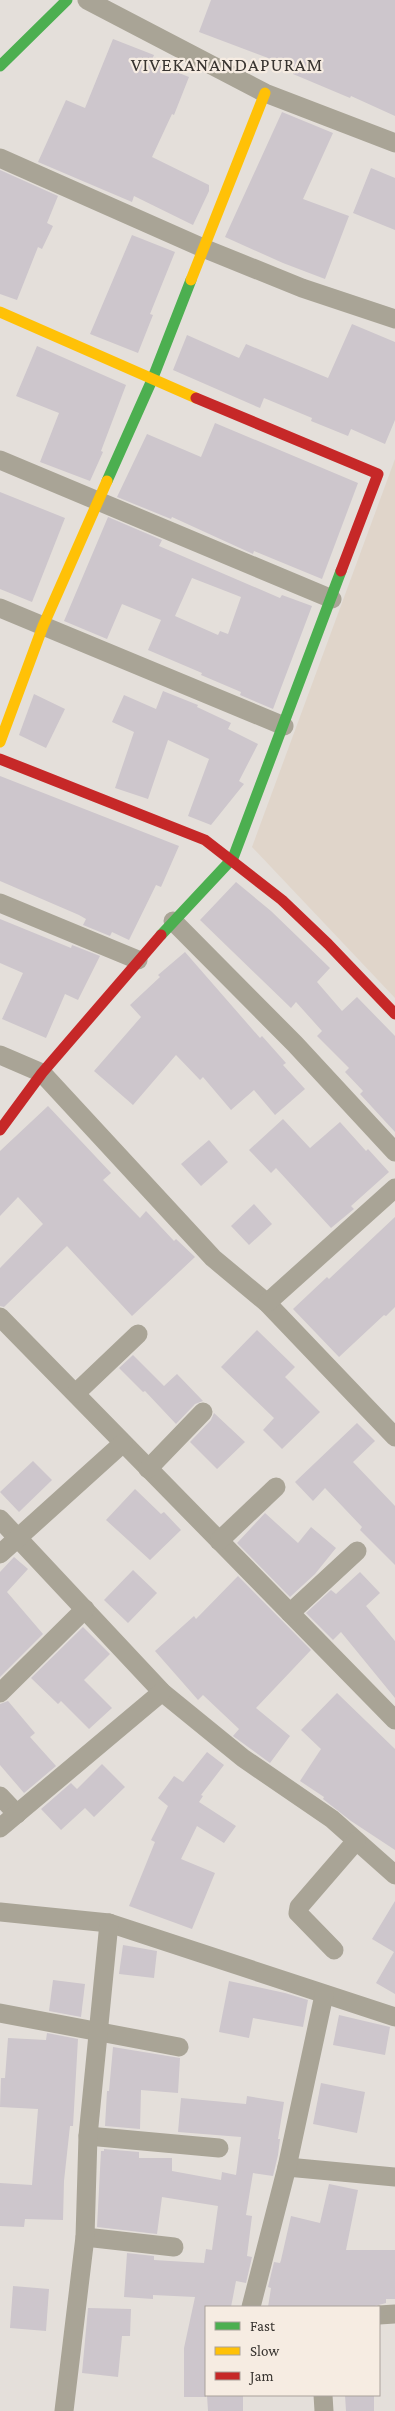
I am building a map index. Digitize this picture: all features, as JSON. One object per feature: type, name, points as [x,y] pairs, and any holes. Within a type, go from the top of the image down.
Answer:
[{"type":"street","points":[[0,66],[67,0]]},
{"type":"street","points":[[87,0],[265,92],[395,143]]},
{"type":"street","points":[[0,742],[43,626],[152,380],[265,92]]},
{"type":"street","points":[[0,158],[204,248],[302,288],[395,319]]},
{"type":"street","points":[[0,312],[152,380],[378,474],[233,858],[173,920],[138,960],[42,1073],[0,1130]]},
{"type":"street","points":[[0,460],[332,599]]},
{"type":"street","points":[[0,608],[284,726]]},
{"type":"street","points":[[0,759],[205,840],[233,858],[319,932],[395,1014]]},
{"type":"street","points":[[0,903],[138,960]]},
{"type":"street","points":[[173,920],[296,1044],[395,1152]]},
{"type":"street","points":[[0,1055],[42,1073],[213,1258],[267,1303],[395,1437]]},
{"type":"street","points":[[267,1303],[395,1188]]},
{"type":"street","points":[[0,1316],[395,1720]]},
{"type":"street","points":[[76,1393],[138,1334]]},
{"type":"street","points":[[148,1469],[203,1412]]},
{"type":"street","points":[[0,1554],[123,1443]]},
{"type":"street","points":[[219,1541],[276,1487]]},
{"type":"street","points":[[0,1519],[162,1692],[243,1758],[332,1819],[395,1875]]},
{"type":"street","points":[[290,1613],[357,1551]]},
{"type":"street","points":[[0,1693],[85,1609]]},
{"type":"street","points":[[0,1828],[162,1692]]},
{"type":"street","points":[[0,1796],[17,1814]]},
{"type":"street","points":[[334,1950],[298,1912],[299,1907],[356,1841]]},
{"type":"street","points":[[0,1912],[109,1923],[395,2017]]},
{"type":"street","points":[[64,2411],[84,2238],[88,2136],[109,1923]]},
{"type":"street","points":[[252,2306],[287,2167],[324,1995]]},
{"type":"street","points":[[0,2013],[179,2047]]},
{"type":"street","points":[[88,2136],[219,2148]]},
{"type":"street","points":[[287,2167],[395,2177]]},
{"type":"street","points":[[84,2238],[174,2247]]},
{"type":"street","points":[[380,2315],[395,2314]]},
{"type":"street","points":[[323,2396],[324,2411]]},
{"type":"shaded area","points":[[395,459],[395,998],[252,847]]},
{"type":"building","points":[[211,0],[395,0],[395,116],[351,96],[350,98],[293,74],[295,68],[199,32]]},
{"type":"building","points":[[113,39],[154,55],[151,62],[189,77],[174,115],[172,114],[152,157],[209,185],[209,191],[193,225],[134,196],[132,202],[38,162],[66,100],[85,108]]},
{"type":"building","points":[[282,112],[333,133],[303,199],[349,216],[325,279],[283,263],[225,237]]},
{"type":"building","points":[[371,168],[395,178],[395,230],[353,213]]},
{"type":"building","points":[[0,170],[58,196],[47,223],[53,226],[42,249],[38,247],[17,300],[0,294]]},
{"type":"building","points":[[132,235],[175,252],[150,314],[153,315],[138,353],[90,334]]},
{"type":"building","points":[[352,324],[395,342],[395,420],[385,444],[351,429],[348,436],[311,421],[312,418],[264,398],[260,408],[173,370],[187,335],[239,358],[246,344],[328,378]]},
{"type":"building","points":[[37,346],[126,385],[101,451],[103,452],[90,481],[40,462],[59,413],[16,396]]},
{"type":"building","points":[[215,423],[358,483],[322,579],[254,551],[253,554],[172,517],[171,519],[117,497],[147,434],[201,457]]},
{"type":"building","points":[[0,492],[65,518],[32,602],[0,589]]},
{"type":"building","points":[[108,517],[162,540],[159,546],[280,598],[282,595],[312,606],[273,709],[240,695],[241,692],[201,675],[202,673],[148,650],[161,620],[122,604],[107,639],[64,621]],"holes":[[[192,578],[241,597],[228,634],[220,631],[218,635],[175,616]]]},
{"type":"building","points":[[163,691],[198,705],[197,707],[231,723],[228,729],[258,744],[239,781],[244,784],[211,825],[188,816],[209,759],[168,740],[148,799],[115,788],[134,732],[112,722],[124,695],[156,709]]},
{"type":"building","points":[[34,694],[65,709],[46,748],[19,735]]},
{"type":"building","points":[[0,776],[179,846],[161,887],[156,885],[129,940],[112,932],[110,936],[83,925],[86,919],[79,915],[0,881]]},
{"type":"building","points":[[236,882],[271,911],[330,968],[317,982],[342,1011],[357,997],[395,1036],[395,1132],[360,1094],[363,1091],[345,1072],[349,1068],[317,1036],[322,1031],[296,1002],[291,1008],[200,920]]},
{"type":"building","points":[[0,919],[71,948],[72,945],[100,956],[78,1000],[65,994],[46,1038],[2,1019],[23,973],[0,963]]},
{"type":"building","points":[[185,952],[260,1038],[262,1036],[286,1063],[283,1065],[305,1089],[275,1115],[254,1090],[231,1110],[203,1077],[200,1080],[176,1055],[133,1105],[94,1071],[141,1017],[130,1005],[160,977],[158,975]]},
{"type":"building","points":[[48,1106],[111,1173],[103,1180],[140,1218],[146,1211],[174,1241],[176,1239],[195,1257],[132,1316],[67,1246],[4,1307],[0,1306],[0,1268],[43,1224],[18,1197],[0,1216],[0,1151]]},
{"type":"building","points":[[283,1119],[310,1148],[340,1122],[366,1151],[368,1149],[389,1172],[351,1206],[354,1209],[331,1228],[276,1168],[271,1173],[249,1150]]},
{"type":"building","points":[[209,1140],[228,1162],[201,1186],[181,1164]]},
{"type":"building","points":[[254,1204],[272,1224],[249,1245],[231,1226]]},
{"type":"building","points":[[395,1217],[395,1307],[339,1357],[293,1309],[327,1277],[329,1279]]},
{"type":"building","points":[[257,1330],[295,1367],[285,1377],[320,1412],[282,1449],[263,1430],[274,1418],[221,1367]]},
{"type":"building","points":[[133,1355],[164,1386],[177,1374],[203,1401],[195,1404],[176,1424],[145,1391],[143,1392],[119,1368]]},
{"type":"building","points":[[214,1413],[245,1442],[217,1469],[190,1442],[211,1420]]},
{"type":"building","points":[[357,1423],[375,1441],[353,1462],[395,1506],[395,1565],[360,1530],[362,1527],[325,1488],[313,1501],[295,1482]]},
{"type":"building","points":[[33,1461],[52,1480],[19,1512],[0,1492]]},
{"type":"building","points":[[135,1489],[161,1514],[164,1512],[181,1530],[150,1560],[106,1520]]},
{"type":"building","points":[[265,1513],[298,1543],[311,1527],[336,1548],[315,1574],[290,1597],[237,1543]]},
{"type":"building","points":[[14,1557],[28,1569],[7,1592],[43,1634],[0,1677],[0,1572]]},
{"type":"building","points":[[133,1570],[157,1593],[128,1623],[104,1600]]},
{"type":"building","points":[[360,1572],[380,1593],[366,1606],[395,1641],[395,1698],[341,1632],[333,1640],[306,1613],[331,1590],[336,1594]]},
{"type":"building","points":[[238,1576],[311,1650],[256,1708],[290,1736],[270,1763],[233,1736],[239,1729],[203,1695],[198,1700],[155,1651],[194,1616],[196,1619]]},
{"type":"building","points":[[83,1627],[110,1654],[84,1680],[112,1708],[89,1729],[61,1701],[58,1704],[31,1678]]},
{"type":"building","points":[[337,1693],[395,1749],[395,1850],[351,1821],[323,1799],[324,1797],[300,1781],[321,1749],[301,1730]]},
{"type":"building","points":[[8,1701],[35,1733],[30,1737],[56,1766],[24,1793],[0,1765],[0,1704]]},
{"type":"building","points":[[207,1752],[224,1765],[201,1795],[203,1796],[199,1802],[236,1826],[224,1843],[197,1826],[181,1859],[215,1873],[192,1929],[129,1906],[155,1842],[151,1840],[168,1806],[158,1798],[174,1776],[183,1782]]},
{"type":"building","points":[[102,1764],[125,1787],[94,1817],[85,1808],[61,1830],[41,1809],[71,1783],[77,1789]]},
{"type":"building","points":[[395,1901],[395,1994],[376,1983],[394,1952],[372,1939]]},
{"type":"building","points":[[123,1945],[157,1951],[154,1978],[119,1974]]},
{"type":"building","points":[[53,1980],[85,1984],[81,2017],[49,2011]]},
{"type":"building","points":[[229,1981],[308,2000],[303,2027],[253,2018],[249,2038],[219,2032]]},
{"type":"building","points":[[339,2015],[390,2027],[385,2055],[333,2045]]},
{"type":"building","points":[[47,2033],[78,2039],[73,2126],[70,2126],[64,2181],[63,2220],[25,2219],[24,2227],[0,2226],[0,2183],[32,2185],[38,2109],[0,2107],[1,2078],[5,2078],[8,2038],[46,2040]]},
{"type":"building","points":[[113,2047],[180,2058],[178,2093],[141,2090],[140,2129],[105,2126],[107,2091],[109,2091]]},
{"type":"building","points":[[321,2083],[365,2092],[357,2133],[313,2124]]},
{"type":"building","points":[[247,2096],[284,2102],[278,2139],[280,2139],[278,2155],[273,2176],[253,2173],[246,2215],[252,2216],[247,2256],[252,2257],[246,2283],[236,2281],[231,2306],[205,2306],[206,2397],[184,2397],[184,2348],[195,2297],[153,2295],[153,2299],[124,2297],[127,2253],[154,2256],[154,2260],[204,2263],[206,2249],[212,2250],[218,2206],[162,2197],[157,2234],[97,2227],[101,2151],[104,2151],[104,2149],[139,2152],[139,2158],[172,2158],[172,2171],[221,2180],[222,2172],[236,2175],[241,2137],[178,2132],[181,2098],[246,2104]]},
{"type":"building","points":[[329,2184],[358,2190],[346,2250],[395,2250],[395,2299],[386,2299],[386,2303],[375,2306],[268,2306],[271,2288],[268,2287],[274,2262],[280,2263],[291,2216],[320,2223]]},
{"type":"building","points":[[13,2286],[49,2289],[46,2331],[10,2328]]},
{"type":"building","points":[[88,2308],[131,2309],[130,2336],[122,2336],[118,2377],[82,2373]]},
{"type":"building","points":[[207,2396],[243,2396],[243,2411],[208,2411]]},
{"type":"building","points":[[345,2396],[374,2396],[374,2411],[346,2411]]},
{"type":"traffic: fast","points":[[0,66],[67,0]]},
{"type":"traffic: fast","points":[[107,481],[152,380],[191,280]]},
{"type":"traffic: fast","points":[[161,935],[233,858],[341,571]]},
{"type":"traffic: slow","points":[[191,280],[265,93]]},
{"type":"traffic: slow","points":[[0,312],[196,398]]},
{"type":"traffic: slow","points":[[0,742],[43,626],[107,481]]},
{"type":"traffic: jam","points":[[196,398],[378,474],[341,571]]},
{"type":"traffic: jam","points":[[0,759],[205,840],[282,900],[328,944],[395,1014]]},
{"type":"traffic: jam","points":[[0,1130],[42,1073],[161,935]]},
{"type":"district","name":"VIVEKANANDAPURAM","points":[[227,64]]}]
